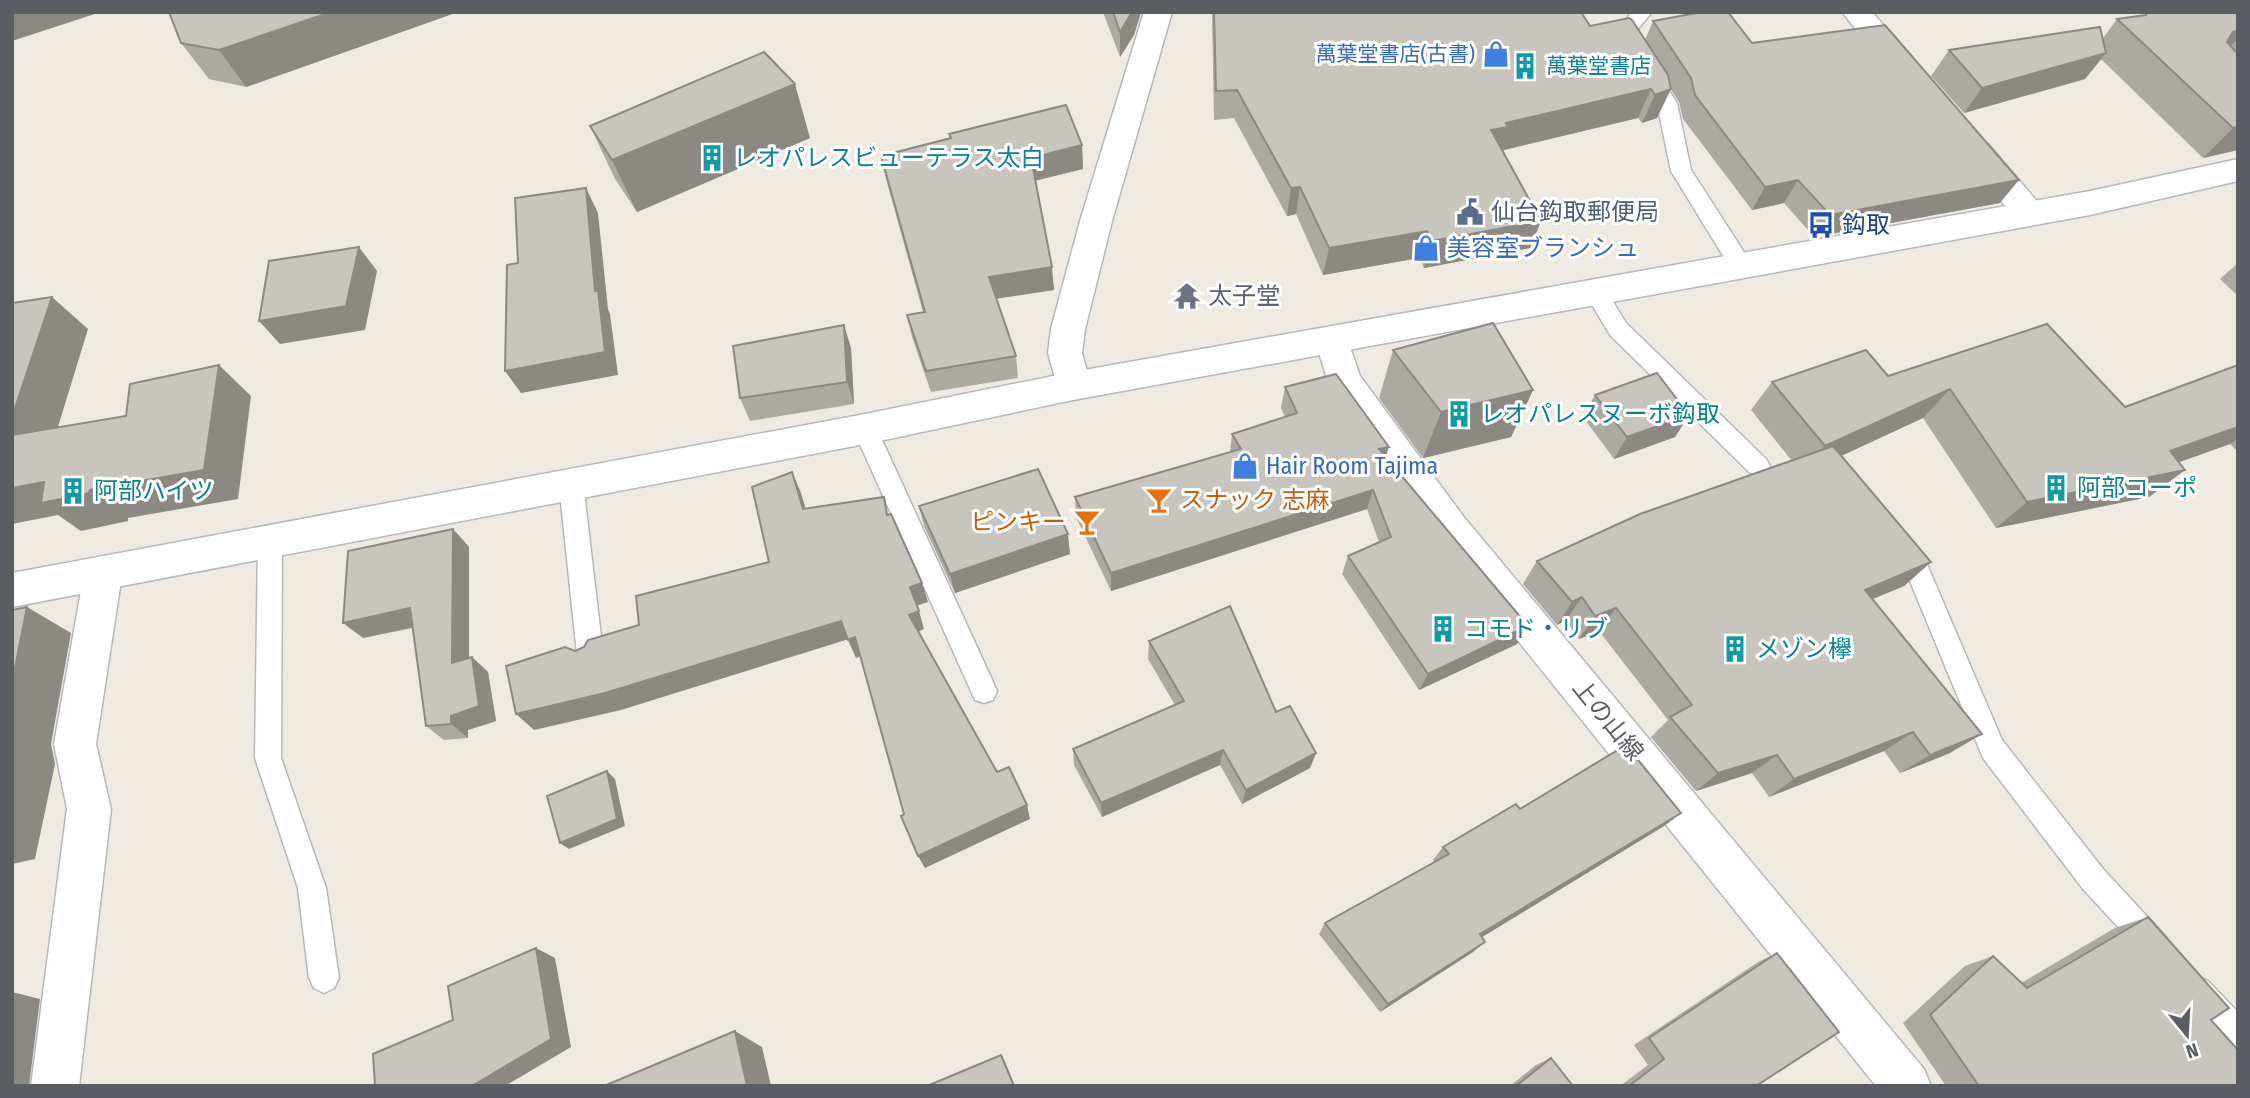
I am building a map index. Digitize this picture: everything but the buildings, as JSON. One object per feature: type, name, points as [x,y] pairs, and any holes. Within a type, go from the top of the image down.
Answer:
[{"type":"street","points":[[1073,386],[1065,353],[1068,329],[1096,222],[1158,12]]},
{"type":"street","points":[[1856,12],[1926,93]]},
{"type":"street","points":[[1961,133],[2030,214]]},
{"type":"street","points":[[12,590],[866,429],[1073,386],[2030,214],[2238,170]]},
{"type":"street","name":"上の山線","points":[[1332,340],[1344,381],[1450,528],[1907,1086]]},
{"type":"street","points":[[55,1086],[89,809],[75,744],[103,574]]},
{"type":"lane","points":[[1643,12],[1623,34],[1667,103],[1681,171],[1741,266]]},
{"type":"lane","points":[[1596,293],[1618,329],[1758,466]]},
{"type":"lane","points":[[866,429],[984,691]]},
{"type":"lane","points":[[571,483],[590,654]]},
{"type":"lane","points":[[270,541],[268,758],[312,888],[324,978]]},
{"type":"lane","points":[[1917,569],[1992,749],[2094,879],[2238,1034]]},
{"type":"place","name":"萬葉堂書店(古書)","points":[[1496,54]]},
{"type":"place","name":"萬葉堂書店","points":[[1525,66]]},
{"type":"place","name":"レオパレスビューテラス太白","points":[[712,158]]},
{"type":"place","name":"仙台鈎取郵便局","points":[[1470,212]]},
{"type":"place","name":"鈎取","points":[[1821,225]]},
{"type":"place","name":"美容室ブランシュ","points":[[1426,248]]},
{"type":"place","name":"太子堂","points":[[1187,296]]},
{"type":"place","name":"レオパレスヌーボ鈎取","points":[[1459,414]]},
{"type":"place","name":"Hair Room Tajima","points":[[1245,466]]},
{"type":"place","name":"阿部コーポ","points":[[2056,488]]},
{"type":"place","name":"阿部ハイツ","points":[[73,491]]},
{"type":"place","name":"スナック 志麻","points":[[1159,500]]},
{"type":"place","name":"ピンキー","points":[[1087,522]]},
{"type":"place","name":"コモド・リブ","points":[[1443,629]]},
{"type":"place","name":"メゾン欅","points":[[1735,649]]}]
